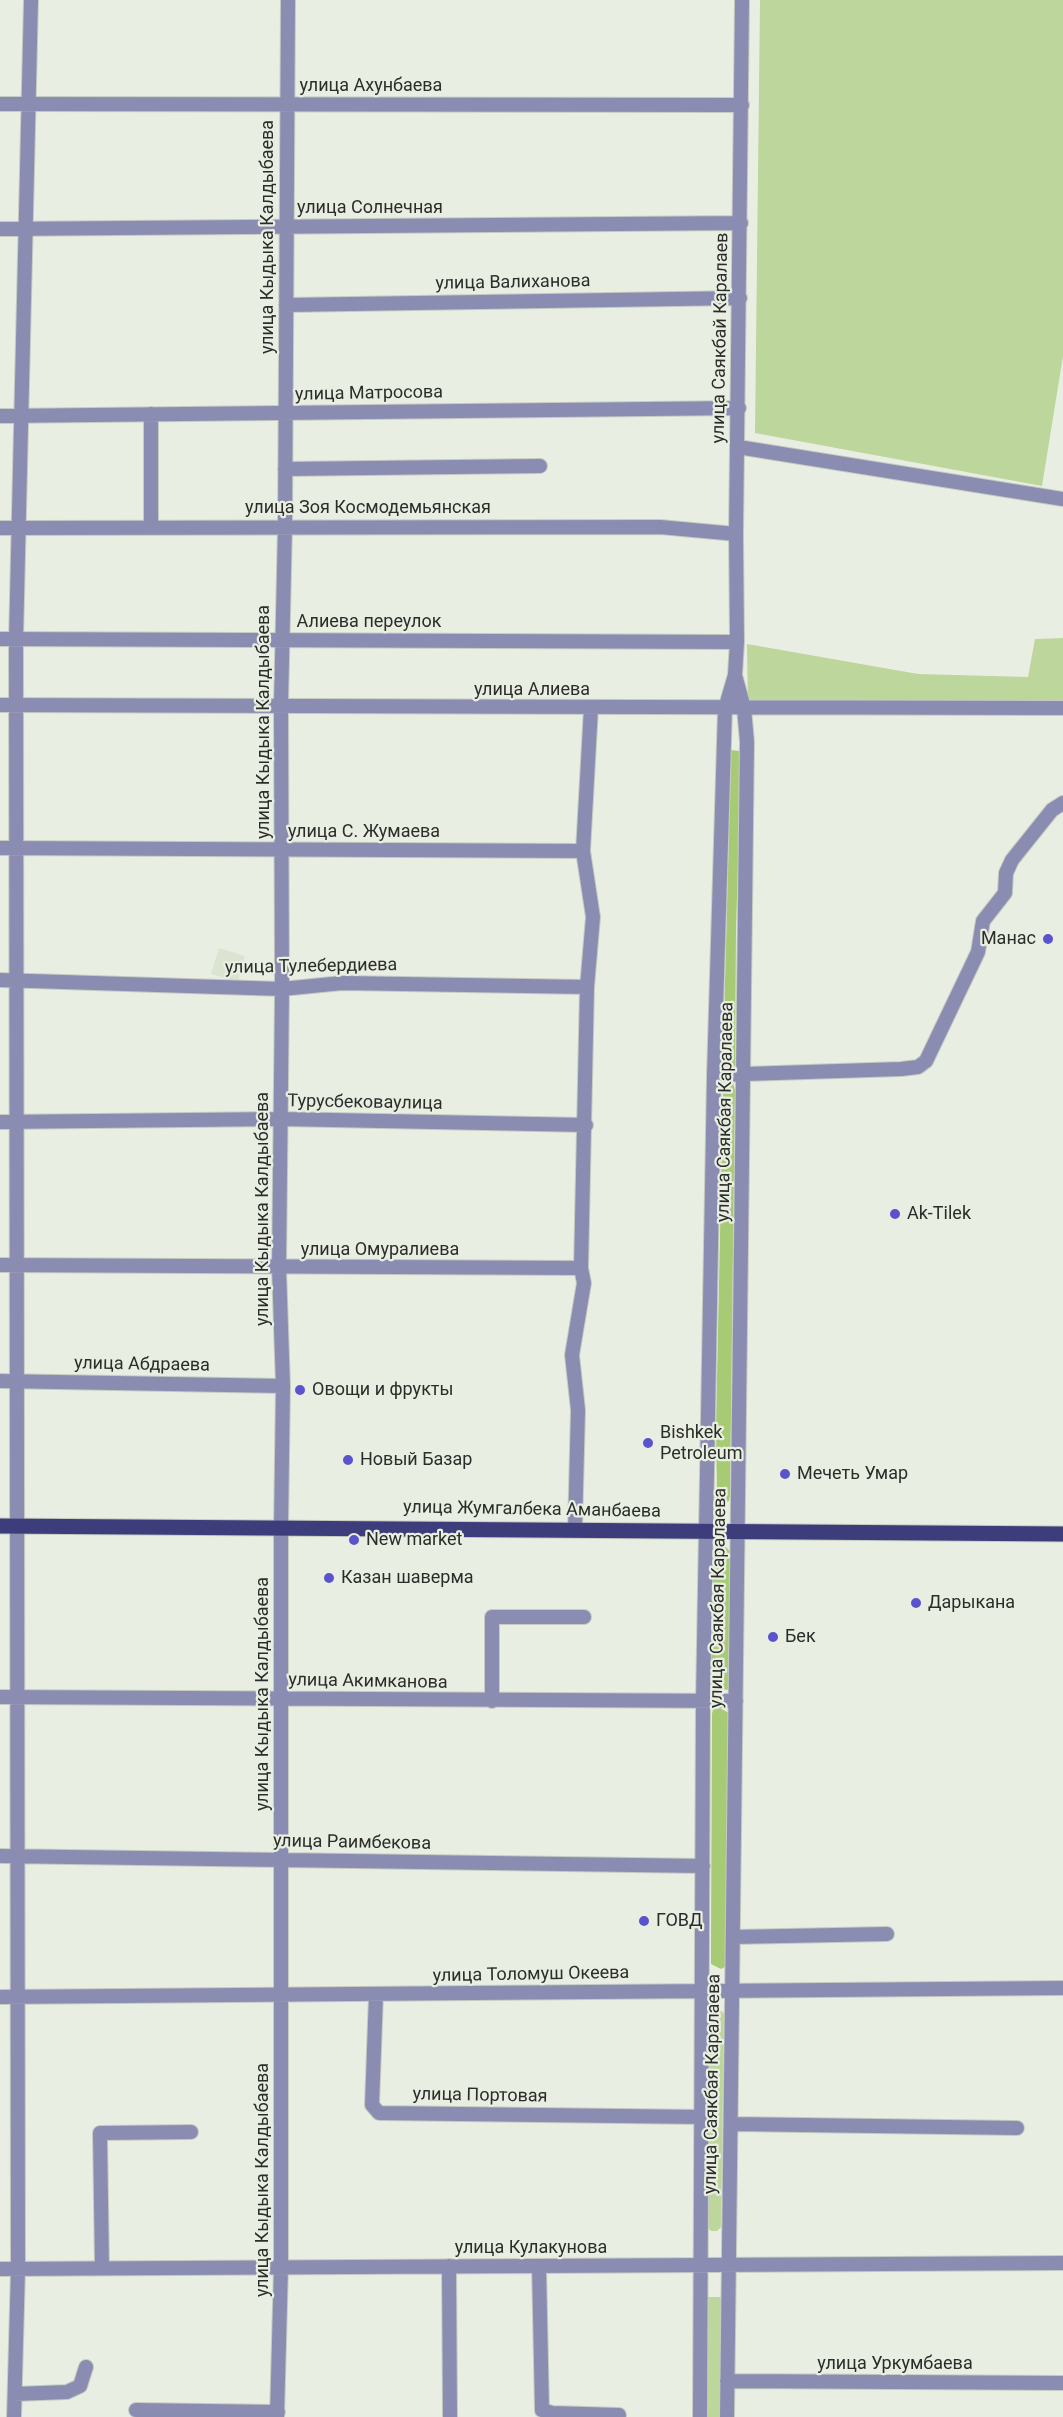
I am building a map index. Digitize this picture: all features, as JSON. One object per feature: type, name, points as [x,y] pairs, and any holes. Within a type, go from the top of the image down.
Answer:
[{"type":"main road","name":"улица Жумгалбека Аманбаева","points":[[0,1526],[1063,1534]]},
{"type":"street","points":[[32,0],[16,640],[17,1266],[15,1381],[18,2269],[11,2405],[67,2392],[80,2386],[86,2367]]},
{"type":"street","name":"улица Кыдыка Калдыбаева","points":[[278,2414],[281,2267],[282,1860],[280,1527],[283,1386],[279,1268],[282,989],[281,704],[285,526],[288,0]]},
{"type":"street","name":"улица Саякбай Каралаев","points":[[725,709],[735,675],[737,642],[736,534],[742,0]]},
{"type":"street","name":"улица Ахунбаева","points":[[0,104],[741,105]]},
{"type":"street","name":"улица Солнечная","points":[[0,229],[741,223]]},
{"type":"street","name":"улица Валиханова","points":[[286,305],[740,298]]},
{"type":"street","name":"улица Матросова","points":[[0,416],[739,408]]},
{"type":"street","points":[[151,414],[151,527]]},
{"type":"street","points":[[738,447],[1063,499]]},
{"type":"street","points":[[285,468],[540,466]]},
{"type":"street","name":"улица Зоя Космодемьянская","points":[[0,528],[660,527],[736,534]]},
{"type":"street","name":"Алиева переулок","points":[[0,639],[737,642]]},
{"type":"street","name":"улица Саякбай Каралаев","points":[[735,675],[744,708]]},
{"type":"street","name":"улица Алиева","points":[[0,705],[281,704],[725,709],[1063,708]]},
{"type":"street","points":[[575,1529],[578,1410],[572,1355],[584,1283],[581,1268],[586,1125],[587,987],[593,917],[584,850],[591,708]]},
{"type":"street","name":"улица Саякбая Каралаева","points":[[727,2417],[744,1072],[747,742],[744,708]]},
{"type":"street","name":"улица Саякбая Каралаева","points":[[700,2417],[704,1700],[714,1075],[725,709]]},
{"type":"street","points":[[714,1075],[744,1072],[901,1070],[918,1067],[926,1061],[978,952],[983,921],[1005,893],[1006,873],[1012,860],[1052,810],[1063,803]]},
{"type":"street","name":"улица С. Жумаева","points":[[0,848],[584,850]]},
{"type":"street","name":"улица Тулебердиева","points":[[0,980],[282,989],[342,983],[587,987]]},
{"type":"street","name":"Турусбековаулица","points":[[0,1122],[280,1119],[586,1125]]},
{"type":"street","name":"улица Омуралиева","points":[[0,1265],[581,1268]]},
{"type":"street","name":"улица Абдраева","points":[[0,1381],[283,1386]]},
{"type":"street","points":[[492,1701],[492,1617],[584,1617]]},
{"type":"street","name":"улица Акимканова","points":[[0,1697],[736,1701]]},
{"type":"street","name":"улица Раимбекова","points":[[0,1856],[703,1866]]},
{"type":"street","points":[[733,1937],[887,1934]]},
{"type":"street","name":"улица Толомуш Океева","points":[[0,1997],[1063,1988]]},
{"type":"street","name":"улица Портовая","points":[[376,1995],[372,2105],[379,2113],[702,2117]]},
{"type":"street","points":[[730,2124],[1017,2128]]},
{"type":"street","points":[[102,2268],[100,2133],[191,2132]]},
{"type":"street","name":"улица Кулакунова","points":[[0,2269],[1063,2263]]},
{"type":"street","points":[[449,2266],[450,2417]]},
{"type":"street","points":[[539,2266],[542,2410],[552,2413],[619,2415]]},
{"type":"street","name":"улица Уркумбаева","points":[[727,2381],[1063,2383]]},
{"type":"street","points":[[136,2410],[278,2414]]},
{"type":"shaded area","points":[[219,948],[245,956],[238,982],[211,974]]},
{"type":"green space","points":[[760,0],[1063,0],[1063,356],[1042,486],[755,433]]},
{"type":"green space","points":[[1063,638],[1063,703],[748,707],[747,644],[918,674],[1028,677],[1035,639]]},
{"type":"green space","points":[[731,750],[740,751],[741,769],[735,1066],[732,1070],[724,1068],[723,1060]]},
{"type":"green space","points":[[733,1083],[735,1090],[730,1496],[729,1501],[722,1505],[717,1496],[716,1427],[723,1090],[724,1084]]},
{"type":"green space","points":[[720,1546],[726,1547],[733,1555],[729,1687],[727,1690],[713,1687],[710,1682],[713,1554]]},
{"type":"green space","points":[[719,1707],[730,1714],[725,1967],[721,1969],[711,1964],[712,1714],[713,1709]]},
{"type":"green space","points":[[714,2009],[720,2009],[724,2014],[721,2227],[717,2231],[711,2231],[707,2227],[710,2013]]},
{"type":"green space","points":[[706,2297],[722,2297],[721,2417],[706,2417]]},
{"type":"place","name":"Манас","points":[[1048,939]]},
{"type":"place","name":"Ak-Tilek","points":[[895,1214]]},
{"type":"place","name":"Овощи и фрукты","points":[[300,1390]]},
{"type":"place","name":"Bishkek Petroleum","points":[[648,1443]]},
{"type":"place","name":"Новый Базар","points":[[348,1460]]},
{"type":"place","name":"Мечеть Умар","points":[[785,1474]]},
{"type":"place","name":"New market","points":[[354,1540]]},
{"type":"place","name":"Казан шаверма","points":[[329,1578]]},
{"type":"place","name":"Дарыкана","points":[[916,1603]]},
{"type":"place","name":"Бек","points":[[773,1637]]},
{"type":"place","name":"ГОВД","points":[[644,1921]]}]
